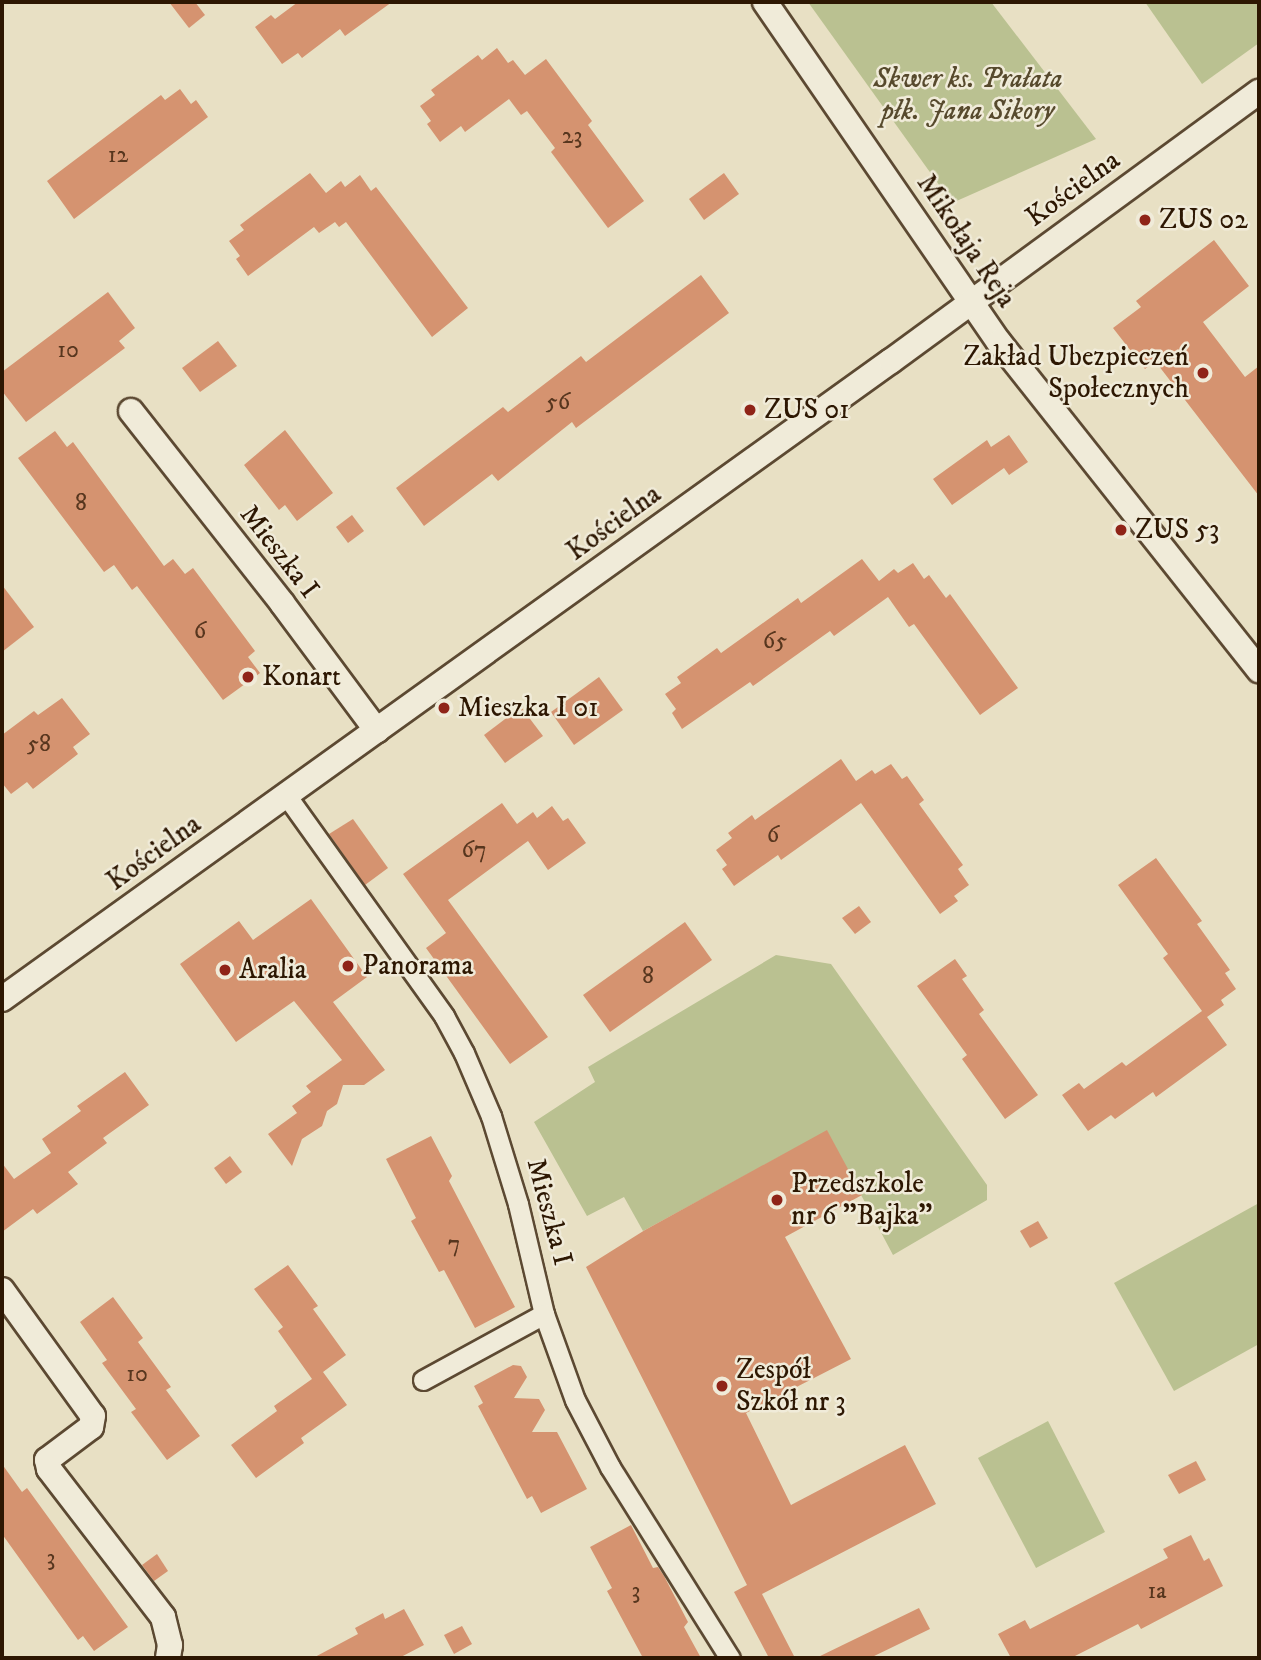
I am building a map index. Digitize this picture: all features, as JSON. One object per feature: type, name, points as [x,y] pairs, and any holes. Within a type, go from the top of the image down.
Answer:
[{"type":"street","name":"Mikołaja Reja","points":[[765,2],[970,302],[1259,670]]},
{"type":"street","name":"Kościelna","points":[[2,999],[1259,92]]},
{"type":"street","name":"Mieszka I","points":[[131,411],[282,603],[377,731]]},
{"type":"street","name":"Mieszka I","points":[[286,794],[444,1016],[464,1053],[491,1116],[518,1204],[544,1314],[575,1400],[610,1466],[730,1658]]},
{"type":"street","points":[[2,1290],[93,1416],[91,1427],[47,1460],[49,1468],[163,1617],[170,1645],[169,1658]]},
{"type":"street","points":[[423,1380],[544,1314]]},
{"type":"green space","name":"Skwer ks. Prałata płk. Jana Sikory","points":[[808,2],[991,2],[1096,139],[952,203]]},
{"type":"green space","points":[[1145,2],[1259,2],[1259,43],[1202,84]]},
{"type":"green space","points":[[776,955],[831,964],[987,1185],[987,1200],[893,1255],[827,1131],[643,1231],[624,1197],[587,1216],[534,1122],[595,1082],[588,1067]]},
{"type":"green space","points":[[1259,1203],[1259,1344],[1174,1391],[1114,1283]]},
{"type":"green space","points":[[1048,1421],[1105,1532],[1036,1568],[978,1458]]},
{"type":"building","points":[[169,2],[195,2],[205,15],[189,28]]},
{"type":"building","points":[[298,2],[392,2],[345,36],[340,29],[302,58],[298,53],[282,64],[255,27],[271,15],[275,19]]},
{"type":"building","points":[[497,48],[508,63],[513,60],[525,75],[546,59],[592,121],[588,125],[644,201],[608,228],[551,152],[555,148],[527,111],[521,115],[509,99],[465,132],[461,126],[440,142],[427,124],[431,121],[420,106],[435,95],[431,90],[478,55],[482,60]]},
{"type":"building","points":[[180,89],[191,104],[196,100],[208,117],[74,219],[47,181],[161,95],[165,100]]},
{"type":"building","points":[[310,173],[326,193],[341,181],[345,187],[360,175],[371,191],[376,187],[468,308],[432,337],[346,222],[339,227],[335,222],[319,233],[314,227],[248,276],[236,259],[240,256],[229,241],[244,230],[240,225]]},
{"type":"building","points":[[724,173],[739,194],[704,220],[689,199]]},
{"type":"building","name":"Zakład Ubezpieczeń Społecznych","points":[[1214,240],[1249,286],[1203,322],[1245,377],[1259,366],[1259,496],[1155,361],[1145,369],[1113,328],[1141,307],[1136,301]]},
{"type":"building","points":[[701,275],[729,313],[576,428],[572,422],[498,481],[492,474],[424,526],[396,488],[503,407],[508,412],[581,356],[586,362]]},
{"type":"building","points":[[108,292],[135,328],[119,341],[125,348],[26,422],[2,391],[2,372]]},
{"type":"building","points":[[218,341],[237,366],[200,392],[182,368]]},
{"type":"building","points":[[285,430],[333,493],[297,521],[285,505],[279,510],[244,465]]},
{"type":"building","points":[[55,431],[67,447],[73,442],[164,566],[173,559],[185,574],[193,568],[255,651],[248,657],[260,673],[223,700],[137,586],[132,590],[114,565],[104,572],[18,458]]},
{"type":"building","points":[[1009,435],[1028,462],[1009,475],[1004,468],[952,505],[933,479],[987,440],[991,447]]},
{"type":"building","points":[[352,515],[364,531],[348,543],[336,527]]},
{"type":"building","points":[[862,559],[879,581],[894,569],[898,573],[913,563],[924,579],[929,575],[946,598],[950,594],[1018,688],[980,715],[914,624],[909,627],[888,597],[834,636],[830,631],[753,686],[750,682],[682,729],[672,713],[676,709],[665,694],[681,683],[677,677],[717,648],[721,653],[798,598],[801,603]]},
{"type":"building","points":[[2,585],[34,627],[2,652]]},
{"type":"building","points":[[599,677],[623,710],[574,745],[551,712]]},
{"type":"building","points":[[62,698],[90,734],[73,747],[78,754],[33,789],[27,782],[11,794],[2,783],[2,735],[34,711],[38,715]]},
{"type":"building","points":[[521,707],[543,736],[505,763],[484,735]]},
{"type":"building","points":[[841,759],[856,781],[872,770],[875,774],[891,764],[902,779],[907,776],[924,800],[919,804],[963,865],[958,869],[969,885],[954,896],[958,901],[940,914],[861,803],[781,860],[778,855],[734,886],[722,869],[727,865],[716,850],[732,838],[728,833],[752,815],[755,820]]},
{"type":"building","points":[[502,803],[517,824],[533,812],[537,818],[552,806],[563,821],[568,818],[586,843],[548,870],[528,841],[448,900],[548,1037],[510,1064],[426,948],[446,933],[403,874]]},
{"type":"building","points":[[353,819],[388,868],[365,885],[329,834]]},
{"type":"building","points":[[1156,858],[1202,921],[1197,924],[1230,970],[1225,973],[1236,989],[1221,1000],[1224,1005],[1207,1017],[1227,1045],[1156,1097],[1153,1092],[1115,1119],[1111,1115],[1088,1131],[1062,1095],[1079,1083],[1084,1089],[1122,1062],[1126,1066],[1202,1011],[1163,958],[1168,954],[1118,885]]},
{"type":"building","points":[[311,899],[367,977],[333,1002],[385,1070],[364,1085],[343,1085],[337,1104],[327,1111],[322,1126],[302,1139],[292,1166],[268,1134],[297,1113],[292,1106],[311,1092],[306,1086],[342,1060],[294,1001],[236,1042],[180,964],[239,921],[253,940]]},
{"type":"building","points":[[859,906],[871,922],[855,934],[842,918]]},
{"type":"building","points":[[685,922],[712,960],[610,1032],[583,995]]},
{"type":"building","points":[[955,959],[967,976],[962,979],[984,1010],[979,1014],[1038,1095],[1005,1119],[962,1059],[967,1055],[917,986]]},
{"type":"building","points":[[125,1072],[149,1105],[103,1138],[107,1143],[68,1172],[78,1184],[37,1214],[33,1209],[2,1232],[2,1163],[14,1179],[51,1153],[42,1139],[81,1111],[77,1106]]},
{"type":"building","name":"Zespół Szkół nr 3","points":[[827,1130],[862,1195],[785,1237],[851,1359],[746,1413],[791,1505],[905,1445],[936,1504],[762,1594],[795,1658],[769,1658],[734,1592],[747,1585],[586,1267],[645,1230]]},
{"type":"building","points":[[431,1136],[452,1176],[449,1181],[515,1307],[475,1328],[444,1270],[439,1272],[411,1221],[416,1218],[386,1159]]},
{"type":"building","points":[[230,1156],[242,1172],[226,1184],[214,1168]]},
{"type":"building","points":[[1038,1221],[1048,1238],[1030,1248],[1020,1231]]},
{"type":"building","points":[[288,1265],[318,1306],[313,1309],[346,1355],[323,1372],[347,1405],[301,1438],[304,1443],[256,1478],[231,1445],[277,1411],[274,1406],[312,1379],[278,1331],[283,1327],[254,1289]]},
{"type":"building","points":[[113,1297],[143,1338],[138,1342],[171,1387],[166,1390],[200,1436],[167,1460],[131,1412],[136,1409],[102,1363],[107,1360],[80,1322]]},
{"type":"building","points":[[513,1365],[521,1366],[527,1377],[514,1398],[539,1399],[545,1410],[532,1432],[557,1432],[587,1489],[541,1513],[532,1496],[527,1499],[478,1406],[483,1403],[474,1386]]},
{"type":"building","points":[[1196,1461],[1206,1480],[1179,1494],[1168,1475]]},
{"type":"building","points":[[2,1464],[22,1492],[27,1488],[128,1627],[94,1651],[83,1636],[78,1640],[2,1534]]},
{"type":"building","points":[[631,1525],[653,1568],[658,1567],[664,1576],[688,1622],[684,1627],[701,1658],[643,1658],[607,1591],[612,1588],[590,1547]]},
{"type":"building","points":[[1191,1535],[1204,1561],[1209,1558],[1223,1586],[1141,1629],[1138,1624],[1071,1658],[1011,1658],[998,1634],[1025,1620],[1030,1629],[1168,1558],[1163,1549]]},
{"type":"building","points":[[157,1554],[168,1571],[154,1581],[142,1565]]},
{"type":"building","points":[[919,1608],[930,1629],[870,1658],[816,1658]]},
{"type":"building","points":[[404,1609],[424,1645],[399,1658],[313,1658],[358,1634],[355,1628],[383,1613],[385,1619]]},
{"type":"building","points":[[462,1626],[472,1644],[454,1654],[444,1635]]},
{"type":"place","name":"ZUS 02","points":[[1145,220]]},
{"type":"place","name":"Zakład Ubezpieczeń Społecznych","points":[[1203,373]]},
{"type":"place","name":"ZUS 01","points":[[750,410]]},
{"type":"place","name":"ZUS 53","points":[[1121,530]]},
{"type":"place","name":"Konart","points":[[248,677]]},
{"type":"place","name":"Mieszka I 01","points":[[444,708]]},
{"type":"place","name":"Panorama","points":[[348,966]]},
{"type":"place","name":"Aralia","points":[[225,970]]},
{"type":"place","name":"Przedszkole nr 6 \"Bajka\"","points":[[777,1200]]},
{"type":"place","name":"Zespół Szkół nr 3","points":[[722,1386]]}]
